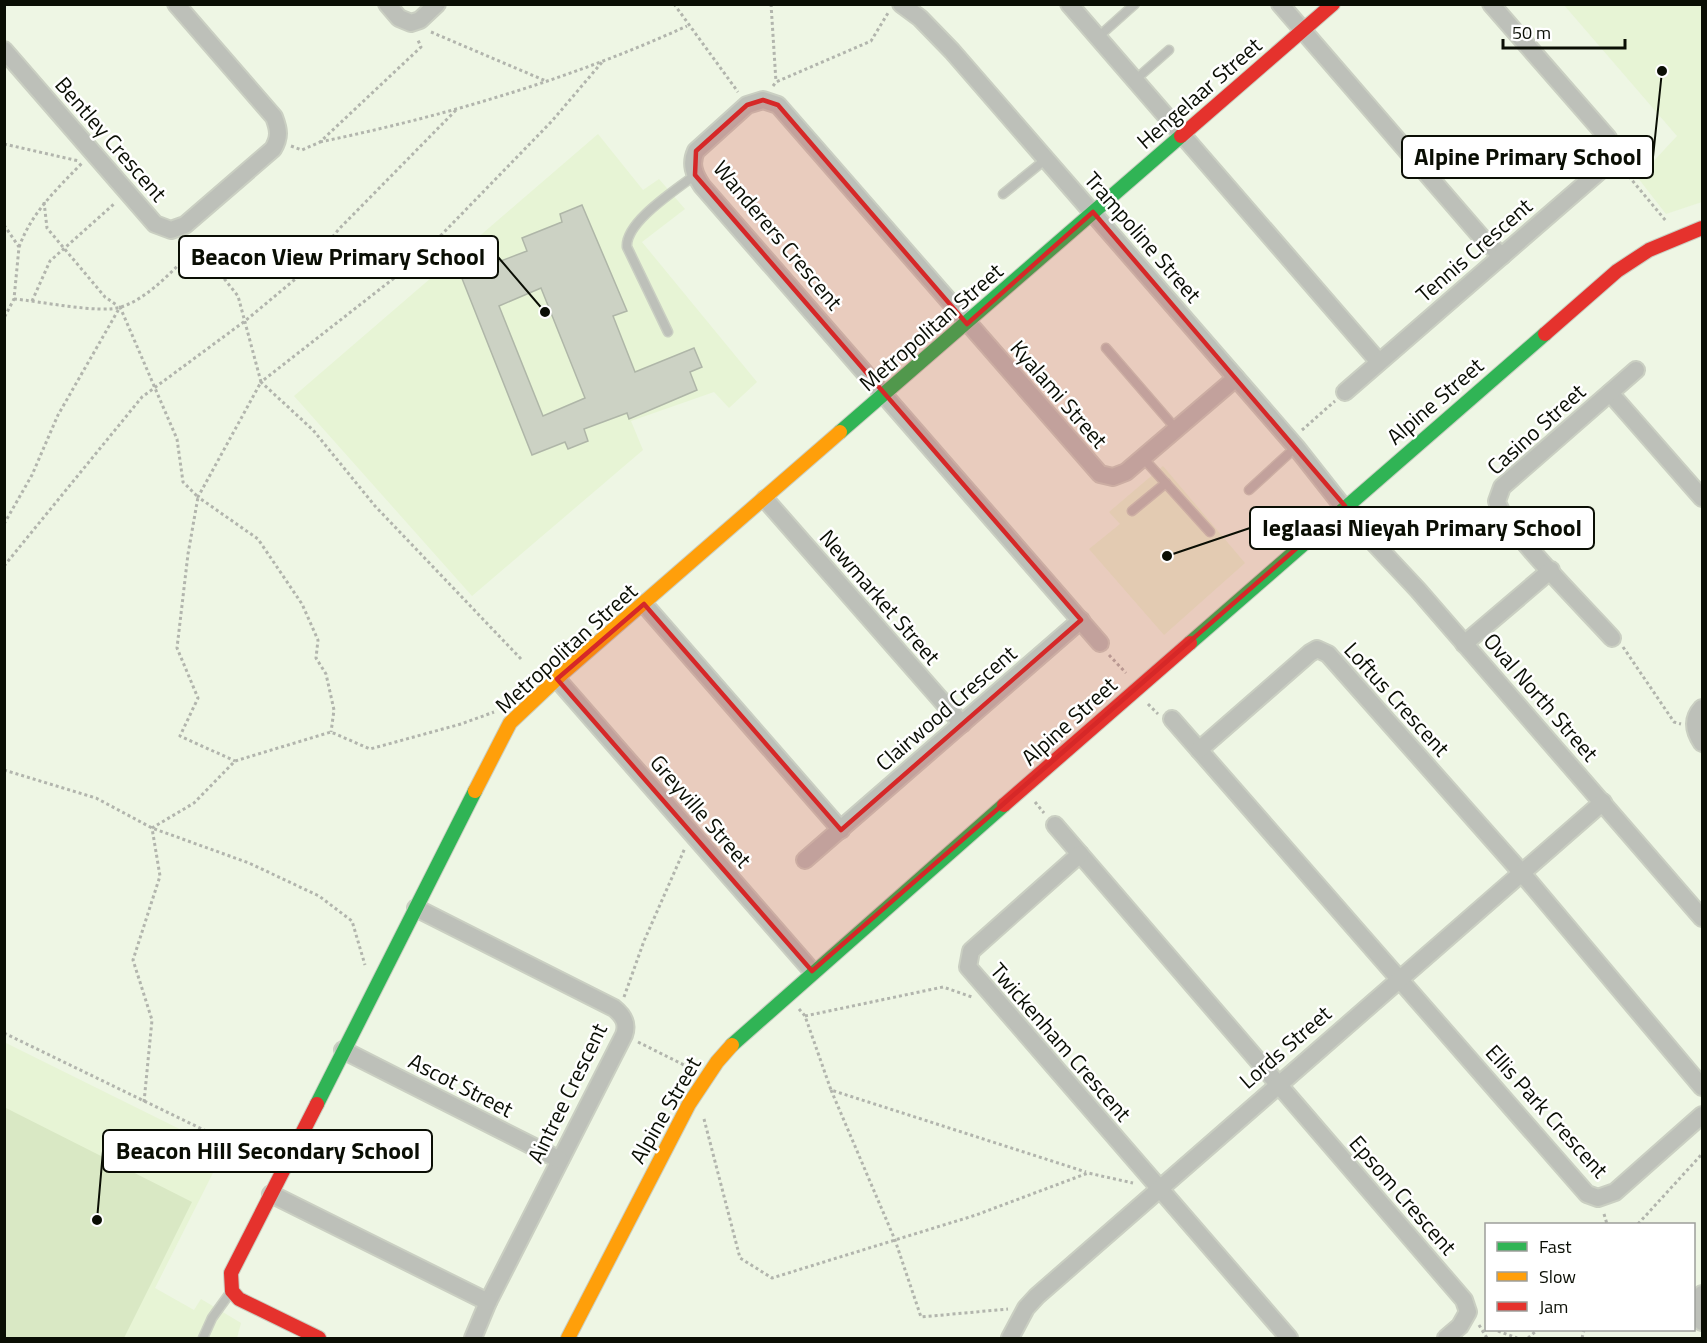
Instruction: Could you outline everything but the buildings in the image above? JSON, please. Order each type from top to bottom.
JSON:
[{"type":"street","points":[[176,4],[274,117],[279,129],[278,141],[273,149],[185,225]]},
{"type":"street","points":[[387,4],[399,18],[411,23],[420,20],[437,4]]},
{"type":"street","name":"Trampoline Street","points":[[901,4],[936,33],[1345,506]]},
{"type":"street","points":[[1069,4],[1379,362]]},
{"type":"street","points":[[1280,4],[1502,256]]},
{"type":"street","name":"Hengelaar Street","points":[[1093,212],[1333,4]]},
{"type":"street","name":"Tennis Crescent","points":[[1343,394],[1601,170],[1611,155],[1608,138],[1491,4]]},
{"type":"street","name":"Bentley Crescent","points":[[4,50],[88,158],[128,193],[155,224],[171,230],[185,225]]},
{"type":"street","points":[[747,105],[763,100],[778,105],[967,324]]},
{"type":"street","name":"Wanderers Crescent","points":[[747,105],[696,151],[692,160],[695,175],[886,394]]},
{"type":"street","name":"Metropolitan Street","points":[[232,1291],[231,1273],[510,723],[557,679],[1093,212]]},
{"type":"street","name":"Alpine Street","points":[[568,1338],[619,1235],[698,1090],[743,1034],[1345,506],[1617,271],[1649,250],[1702,228]]},
{"type":"street","name":"Kyalami Street","points":[[967,324],[1100,474],[1113,477],[1126,472],[1178,430],[1236,378]]},
{"type":"street","name":"Casino Street","points":[[1615,639],[1502,515],[1498,508],[1498,494],[1636,370]]},
{"type":"street","points":[[1610,393],[1702,498]]},
{"type":"street","points":[[886,394],[1101,645]]},
{"type":"street","name":"Newmarket Street","points":[[765,499],[962,724]]},
{"type":"street","name":"Oval North Street","points":[[1345,506],[1359,527],[1603,802],[1702,918]]},
{"type":"street","points":[[1464,644],[1551,570]]},
{"type":"street","points":[[644,604],[841,830]]},
{"type":"street","name":"Clairwood Crescent","points":[[805,860],[1081,620]]},
{"type":"street","name":"Loftus Crescent","points":[[1198,750],[1310,653],[1323,650],[1521,872]]},
{"type":"street","name":"Greyville Street","points":[[557,679],[812,972]]},
{"type":"street","points":[[1702,708],[1695,722],[1697,735],[1702,743]]},
{"type":"street","points":[[1172,719],[1399,978]]},
{"type":"street","name":"Lords Street","points":[[1010,1338],[1026,1308],[1158,1188],[1603,802]]},
{"type":"street","points":[[1055,825],[1278,1084]]},
{"type":"street","name":"Twickenham Crescent","points":[[1080,854],[971,951],[968,967],[1158,1188]]},
{"type":"street","points":[[1521,872],[1702,1087]]},
{"type":"street","name":"Aintree Crescent","points":[[416,908],[614,1008],[623,1017],[626,1029],[488,1302],[473,1338]]},
{"type":"street","name":"Ellis Park Crescent","points":[[1399,978],[1581,1188],[1592,1197],[1598,1198],[1615,1192],[1702,1115]]},
{"type":"street","name":"Ascot Street","points":[[343,1050],[560,1160]]},
{"type":"street","name":"Epsom Crescent","points":[[1278,1084],[1464,1300],[1468,1312],[1460,1326],[1446,1338]]},
{"type":"street","points":[[1158,1188],[1289,1338]]},
{"type":"street","points":[[271,1194],[488,1302]]},
{"type":"street","points":[[232,1291],[239,1299],[319,1338]]},
{"type":"street","points":[[1702,1294],[1696,1306],[1697,1315],[1702,1322]]},
{"type":"lane","points":[[1097,38],[1135,4]]},
{"type":"lane","points":[[1135,80],[1169,50]]},
{"type":"lane","points":[[1003,194],[1046,159]]},
{"type":"lane","points":[[668,332],[647,293],[627,248],[626,240],[637,222],[695,175]]},
{"type":"lane","points":[[1106,348],[1178,430]]},
{"type":"lane","points":[[1249,490],[1296,447]]},
{"type":"lane","points":[[1143,458],[1210,532]]},
{"type":"lane","points":[[1132,512],[1166,483]]},
{"type":"lane","points":[[203,1338],[212,1318],[232,1291]]},
{"type":"path","points":[[674,4],[687,26],[720,65],[747,105]]},
{"type":"path","points":[[771,4],[776,82],[871,41],[894,4]]},
{"type":"path","points":[[320,142],[421,47],[411,23]]},
{"type":"path","points":[[411,23],[546,81]]},
{"type":"path","points":[[278,141],[302,150],[320,142],[459,108],[603,61],[687,26]]},
{"type":"path","points":[[236,761],[180,736],[198,698],[177,648],[188,554],[198,497],[261,382],[416,261],[552,121],[603,61]]},
{"type":"path","points":[[4,566],[142,397],[245,321],[305,271],[339,229],[459,108]]},
{"type":"path","points":[[4,144],[88,158]]},
{"type":"path","points":[[4,318],[14,299],[19,247],[28,224],[44,202],[88,158]]},
{"type":"path","points":[[1618,163],[1666,221]]},
{"type":"path","points":[[32,301],[50,261],[128,193]]},
{"type":"path","points":[[44,202],[46,228],[105,297],[120,307],[153,388],[177,439],[183,482],[198,497],[258,539],[302,604],[318,640],[316,658],[328,683],[334,710],[331,732]]},
{"type":"path","points":[[4,225],[19,247]]},
{"type":"path","points":[[185,225],[198,246],[238,296],[261,382],[314,430],[383,514],[520,659]]},
{"type":"path","points":[[4,524],[32,475],[58,415],[120,307],[149,290],[198,246]]},
{"type":"path","points":[[14,299],[78,307],[120,307]]},
{"type":"path","points":[[1302,430],[1343,394]]},
{"type":"path","points":[[1615,639],[1674,722],[1684,724]]},
{"type":"path","points":[[1101,645],[1126,673]]},
{"type":"path","points":[[152,828],[194,804],[236,761],[331,732],[370,749],[461,724],[498,710]]},
{"type":"path","points":[[4,770],[96,798],[152,828],[249,863],[319,896],[352,921],[373,992]]},
{"type":"path","points":[[144,1102],[152,1020],[133,960],[160,876],[152,828]]},
{"type":"path","points":[[623,1004],[629,980],[686,846]]},
{"type":"path","points":[[804,1016],[943,987],[1001,1007]]},
{"type":"path","points":[[797,1006],[804,1016],[831,1090],[895,1240],[921,1317],[1026,1308]]},
{"type":"path","points":[[4,1033],[239,1147],[288,1162]]},
{"type":"path","points":[[631,1038],[690,1068]]},
{"type":"path","points":[[831,1090],[1088,1173],[1158,1188]]},
{"type":"path","points":[[703,1115],[740,1258],[772,1278],[976,1215],[1088,1173]]},
{"type":"path","points":[[1639,1223],[1702,1154]]},
{"type":"path","points":[[1478,1323],[1485,1326]]},
{"type":"path","points":[[1500,1331],[1517,1338]]},
{"type":"highlighted area","points":[[763,100],[778,105],[967,324],[1093,212],[1345,506],[812,971],[557,679],[644,604],[841,830],[1081,620],[695,175],[696,151],[747,105]]},
{"type":"shaded area","points":[[1564,5],[1702,5],[1702,202],[1666,214],[1638,178],[1677,136]]},
{"type":"shaded area","points":[[598,134],[643,190],[659,179],[685,209],[642,242],[757,382],[729,408],[714,392],[631,421],[643,450],[472,596],[294,396]]},
{"type":"shaded area","points":[[1163,466],[1245,563],[1164,635],[1089,549],[1120,524],[1109,512]]},
{"type":"shaded area","points":[[4,1042],[224,1151],[155,1288],[194,1310],[201,1299],[241,1323],[237,1338],[5,1338]]},
{"type":"shaded area","points":[[4,1107],[192,1202],[124,1338],[5,1338]]},
{"type":"traffic: fast","points":[[840,432],[1181,136]]},
{"type":"traffic: fast","points":[[1190,643],[1545,334]]},
{"type":"traffic: fast","points":[[317,1104],[475,791]]},
{"type":"traffic: fast","points":[[732,1045],[1004,805]]},
{"type":"traffic: slow","points":[[475,791],[510,723],[564,672],[840,432]]},
{"type":"traffic: slow","points":[[568,1338],[689,1104],[717,1062],[732,1045]]},
{"type":"traffic: jam","points":[[1181,136],[1333,4]]},
{"type":"traffic: jam","points":[[1545,334],[1617,271],[1649,250],[1702,228]]},
{"type":"traffic: jam","points":[[1004,805],[1190,643]]},
{"type":"traffic: jam","points":[[317,1104],[231,1273],[232,1291],[239,1299],[319,1338]]},
{"type":"place","name":"Alpine Primary School","points":[[1662,71]]},
{"type":"place","name":"Beacon View Primary School","points":[[545,312]]},
{"type":"place","name":"Ieglaasi Nieyah Primary School","points":[[1167,556]]},
{"type":"place","name":"Beacon Hill Secondary School","points":[[97,1220]]}]
